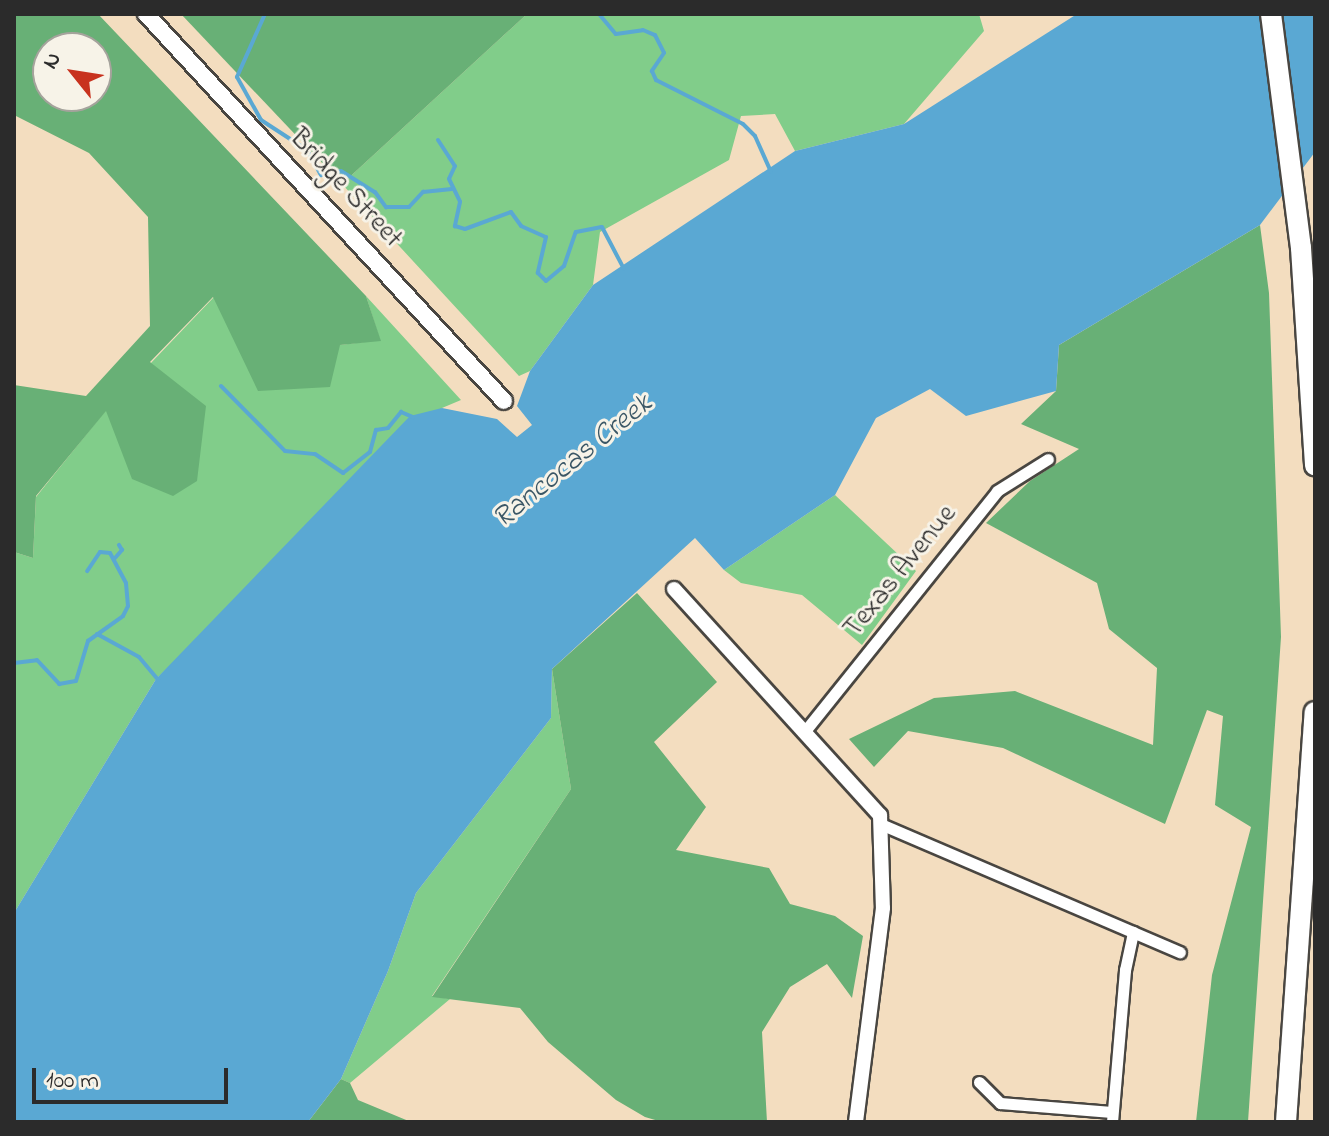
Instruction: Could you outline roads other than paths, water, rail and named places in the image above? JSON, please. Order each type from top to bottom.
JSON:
[{"type":"highway","points":[[1271,14],[1296,202],[1315,466]]},
{"type":"highway","points":[[1286,1122],[1315,712]]},
{"type":"main road","name":"Bridge Street","points":[[146,14],[504,401]]},
{"type":"street","name":"Texas Avenue","points":[[805,731],[997,491],[1048,459]]},
{"type":"street","points":[[674,589],[873,802],[883,825],[883,908],[856,1122]]},
{"type":"street","points":[[883,825],[1180,952]]},
{"type":"street","points":[[979,1082],[1000,1103],[1112,1117],[1133,932]]},
{"type":"water","name":"Rancocas Creek","points":[[1077,14],[1315,14],[1315,152],[1260,225],[1059,345],[1056,391],[966,416],[930,389],[876,418],[835,495],[724,570],[695,538],[552,669],[551,718],[416,893],[388,971],[341,1079],[308,1122],[14,1122],[14,913],[156,679],[410,416],[442,408],[497,419],[517,437],[532,425],[517,406],[530,371],[593,285],[795,151],[904,124]]},
{"type":"waterway","points":[[265,14],[237,77],[261,120],[307,150],[321,175],[341,171],[375,192],[386,207],[409,207],[423,192],[452,189]]},
{"type":"waterway","points":[[599,14],[616,34],[643,30],[655,35],[664,53],[652,71],[656,80],[743,124],[755,136],[771,172]]},
{"type":"waterway","points":[[438,140],[455,166],[449,179],[460,202],[455,226],[465,229],[511,212],[521,226],[546,237],[538,273],[546,281],[564,266],[576,232],[602,227],[624,269]]},
{"type":"waterway","points":[[221,386],[285,451],[315,454],[343,473],[370,452],[376,430],[388,428],[401,412],[413,417]]},
{"type":"waterway","points":[[115,558],[122,550],[119,545]]},
{"type":"waterway","points":[[14,663],[37,660],[59,684],[76,681],[88,641],[123,616],[128,606],[126,583],[110,553],[100,552],[87,571]]},
{"type":"waterway","points":[[97,634],[139,657],[158,680]]}]
